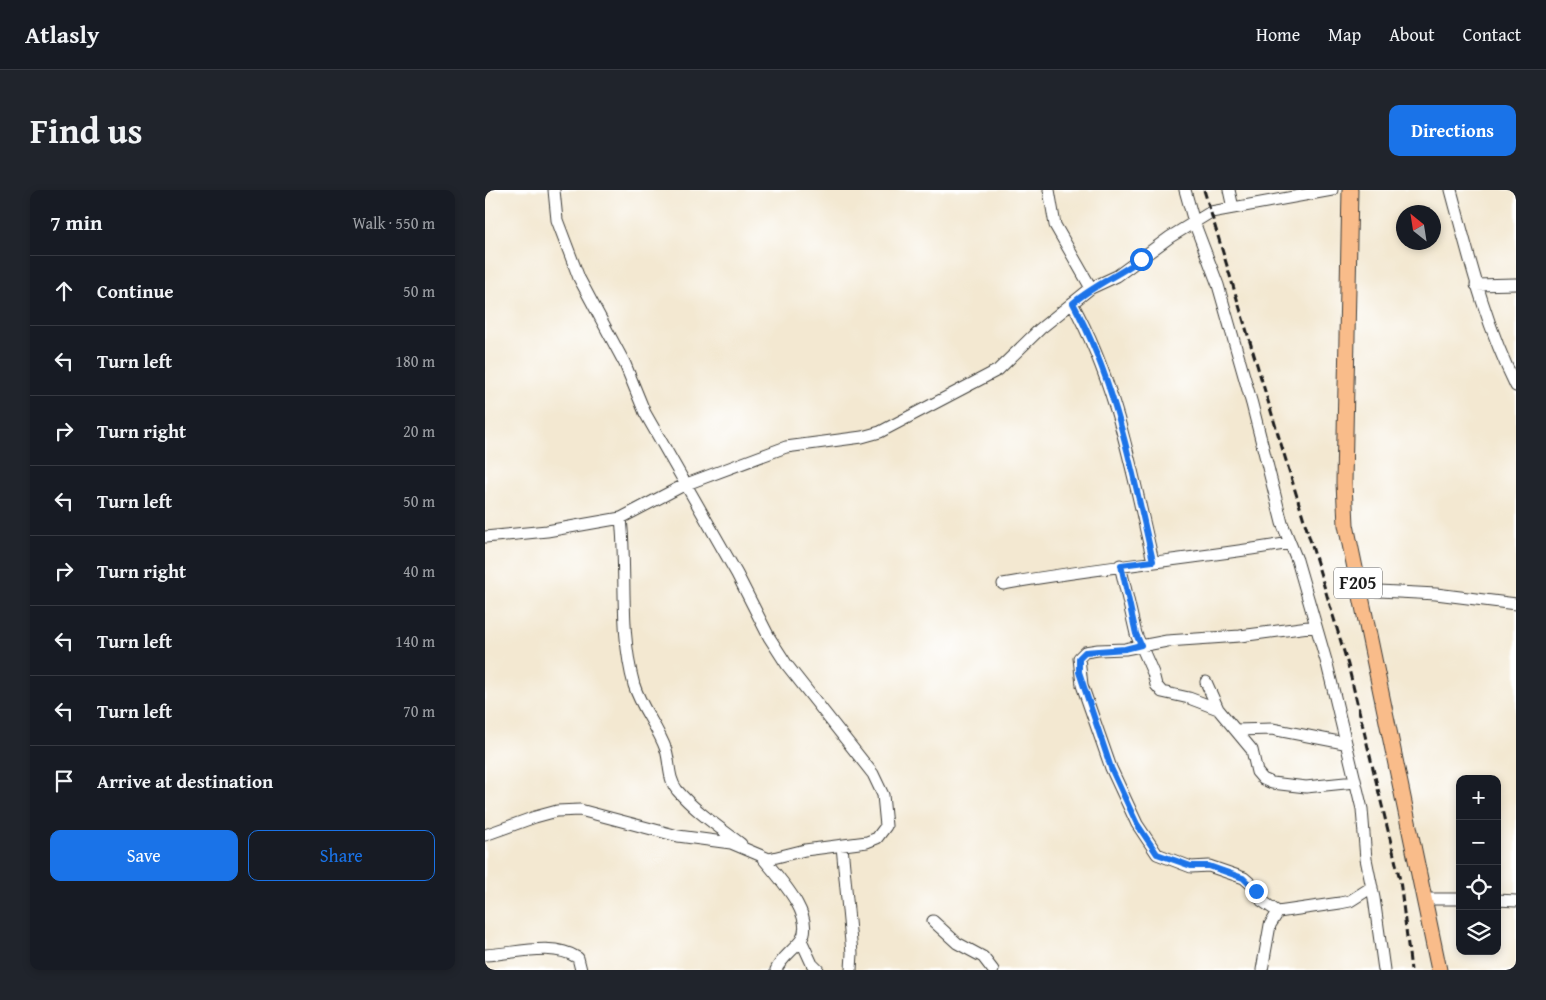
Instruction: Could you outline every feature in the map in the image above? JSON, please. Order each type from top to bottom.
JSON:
[{"type":"main road","name":"F205","points":[[1350,190],[1344,483],[1346,525],[1439,970]]},
{"type":"street","points":[[485,835],[557,811],[581,810],[678,836],[731,843],[769,859],[805,850],[867,842],[877,838],[886,826],[883,795],[859,755],[782,658],[645,413],[607,328],[579,278],[555,212],[554,190]]},
{"type":"street","points":[[1049,190],[1055,225],[1091,288]]},
{"type":"street","points":[[1185,190],[1194,222],[1218,285],[1283,523],[1316,626],[1344,743],[1362,808],[1366,859],[1373,887],[1384,970]]},
{"type":"street","points":[[1229,190],[1233,208]]},
{"type":"street","points":[[485,537],[547,531],[621,518],[684,485],[785,447],[862,437],[880,432],[997,370],[1040,329],[1091,288],[1117,276],[1211,212],[1332,190]]},
{"type":"street","points":[[1451,190],[1476,285],[1510,363],[1516,386]]},
{"type":"street","points":[[1476,285],[1516,284]]},
{"type":"street","points":[[1073,303],[1086,328],[1113,393],[1153,561]]},
{"type":"street","points":[[621,518],[624,553],[622,583],[634,685],[666,750],[670,772],[676,789],[708,820],[748,850]]},
{"type":"street","points":[[1003,584],[1121,565],[1153,561],[1176,561],[1290,542]]},
{"type":"street","points":[[1121,565],[1136,634],[1156,685],[1162,692],[1189,698],[1218,709]]},
{"type":"street","points":[[1360,590],[1436,594],[1516,604]]},
{"type":"street","points":[[1316,626],[1085,652],[1079,658],[1082,685],[1111,768],[1137,824],[1157,854],[1191,866],[1209,866],[1243,878],[1253,885],[1262,901],[1278,912],[1341,903],[1373,887]]},
{"type":"street","points":[[1206,682],[1218,709],[1252,750],[1257,772],[1263,779],[1272,783],[1306,787],[1355,782]]},
{"type":"street","points":[[1236,730],[1273,729],[1344,743]]},
{"type":"street","points":[[842,846],[852,953],[851,970]]},
{"type":"street","points":[[762,857],[800,909],[805,922],[805,932],[801,940],[775,970]]},
{"type":"street","points":[[1423,899],[1456,899]]},
{"type":"street","points":[[1501,900],[1516,901]]},
{"type":"street","points":[[1262,970],[1271,925],[1278,912]]},
{"type":"street","points":[[933,921],[957,943],[983,957],[993,970]]},
{"type":"street","points":[[801,940],[818,970]]},
{"type":"street","points":[[486,958],[525,951],[563,951],[578,958],[581,970]]},
{"type":"railway","points":[[1204,190],[1348,665],[1400,880],[1411,970]]},
{"type":"route","points":[[1141,259],[1117,276],[1091,288],[1073,303],[1086,328],[1113,393],[1153,561],[1121,565],[1136,634],[1141,645],[1125,649],[1085,652],[1079,658],[1079,672],[1111,768],[1137,824],[1157,854],[1191,866],[1203,865],[1213,867],[1243,878],[1253,885],[1256,891]]}]
